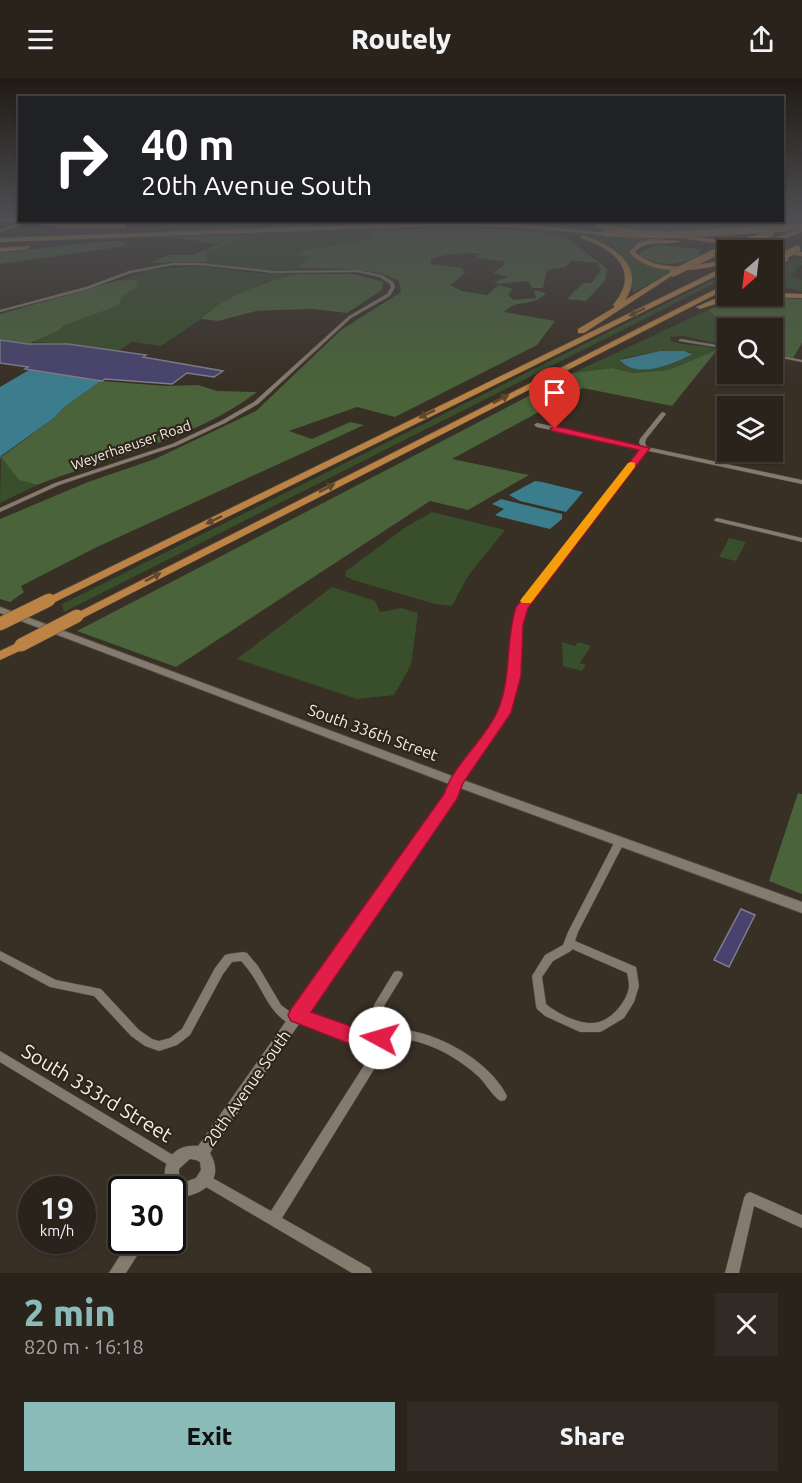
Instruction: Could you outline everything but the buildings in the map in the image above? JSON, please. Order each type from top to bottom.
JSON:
[{"type":"highway","points":[[600,318],[622,300],[628,289],[629,279],[626,273]]},
{"type":"highway","points":[[480,388],[673,273]]},
{"type":"highway","points":[[0,624],[716,273]]},
{"type":"highway","points":[[0,656],[717,290]]},
{"type":"highway","points":[[783,295],[802,296]]},
{"type":"highway","points":[[577,360],[717,302]]},
{"type":"main road","name":"South 336th Street","points":[[0,610],[456,782],[802,908]]},
{"type":"street","name":"Weyerhaeuser Road","points":[[0,311],[87,288],[128,273]]},
{"type":"street","name":"Weyerhaeuser Road","points":[[0,510],[57,484],[174,445],[223,422],[256,403],[350,317],[389,295],[393,287],[392,283],[381,276],[365,273]]},
{"type":"street","points":[[681,340],[717,346]]},
{"type":"street","points":[[783,358],[802,361]]},
{"type":"street","points":[[645,448],[643,438],[663,414]]},
{"type":"street","points":[[537,425],[802,482]]},
{"type":"street","name":"20th Avenue South","points":[[201,1154],[451,795],[456,782],[504,713],[514,676],[516,625],[522,607],[645,448]]},
{"type":"street","points":[[717,520],[802,540]]},
{"type":"street","points":[[569,943],[632,969],[634,986],[630,999],[620,1015],[600,1027],[580,1027],[549,1013],[542,1006],[537,976],[549,958],[567,948],[569,943],[620,841]]},
{"type":"street","points":[[0,956],[54,984],[97,992],[135,1033],[149,1043],[159,1046],[173,1042],[186,1032],[219,971],[229,958],[243,956],[254,969],[277,1008],[296,1018],[350,1035],[399,1033],[420,1038],[464,1059],[486,1074],[501,1096]]},
{"type":"street","points":[[273,1220],[374,1060],[380,1046],[379,1005],[398,975]]},
{"type":"street","name":"South 333rd Street","points":[[0,1056],[174,1162]]},
{"type":"street","name":"20th Avenue South","points":[[174,1162],[189,1152],[201,1154],[209,1170],[205,1180]]},
{"type":"street","points":[[171,1176],[174,1162]]},
{"type":"street","points":[[186,1191],[191,1190],[205,1180],[365,1273]]},
{"type":"street","points":[[732,1273],[750,1198],[802,1222]]},
{"type":"street","points":[[117,1273],[130,1254]]},
{"type":"green space","points":[[140,273],[294,274],[262,283],[209,311],[161,346],[132,342],[118,351],[33,342],[58,331],[65,325],[119,304],[122,295],[137,287],[138,282],[116,281]]},
{"type":"green space","points":[[380,273],[465,273],[450,285],[462,291],[487,295],[499,285],[513,289],[508,295],[514,300],[536,298],[534,290],[546,293],[541,298],[514,305],[504,312],[555,321],[537,345],[395,417],[357,407],[289,431],[312,439],[350,422],[364,425],[97,547],[21,586],[24,592],[10,602],[0,599],[0,519],[88,482],[155,459],[256,411],[341,330],[401,292],[399,281]]},
{"type":"green space","points":[[493,273],[546,273],[543,288],[532,288],[528,281],[498,284],[494,282],[508,277]]},
{"type":"green space","points":[[599,273],[606,273],[605,280],[586,301],[567,299],[583,283],[591,283]]},
{"type":"green space","points":[[630,273],[669,273],[633,293]]},
{"type":"green space","points":[[783,273],[794,273],[792,276],[802,280],[802,291],[783,287]]},
{"type":"green space","points":[[294,274],[354,274],[383,282],[382,290],[347,313],[313,309],[276,310],[256,311],[218,321],[201,319],[232,297]]},
{"type":"green space","points":[[717,278],[717,282],[64,612],[62,604]]},
{"type":"green space","points":[[116,281],[138,281],[137,287],[122,296],[119,304],[114,307],[65,325],[58,331],[28,344],[0,340],[0,314]]},
{"type":"green space","points":[[783,298],[802,299],[802,343],[793,358],[783,356],[783,318],[724,318],[715,316],[708,310],[718,306],[783,306]]},
{"type":"green space","points":[[708,310],[728,318],[717,318],[717,344],[683,336],[670,337],[671,341],[676,343],[705,346],[717,350],[668,370],[633,373],[612,368],[573,373]],"holes":[[[660,351],[691,352],[688,356],[664,366],[645,369],[628,367],[621,362],[623,358]]]},
{"type":"green space","points":[[717,350],[672,406],[583,388],[452,459],[529,475],[468,510],[430,501],[176,667],[77,631],[573,373],[612,368],[633,373],[668,370]]},
{"type":"green space","points":[[101,381],[166,386],[198,385],[217,391],[257,392],[206,423],[150,446],[37,485],[19,480],[1,457]]},
{"type":"green space","points":[[1,457],[19,480],[37,485],[0,503]]},
{"type":"green space","points":[[432,512],[505,530],[468,576],[452,606],[435,604],[345,576],[346,571],[406,527]]},
{"type":"green space","points":[[729,538],[746,542],[736,561],[719,557]]},
{"type":"green space","points":[[332,587],[375,601],[380,612],[401,608],[418,613],[411,665],[394,695],[357,699],[237,659]]},
{"type":"green space","points":[[562,642],[575,646],[578,642],[591,646],[580,663],[586,665],[582,671],[563,666]]},
{"type":"green space","points":[[798,793],[802,794],[802,894],[769,881]]},
{"type":"water","points":[[660,351],[684,351],[692,354],[666,366],[645,370],[627,366],[620,360]]},
{"type":"water","points":[[29,370],[101,381],[1,456],[0,460],[0,387]]},
{"type":"water","points":[[535,481],[583,492],[566,512],[520,501],[509,495]]},
{"type":"water","points":[[501,499],[562,514],[562,519],[550,529],[501,517],[495,515],[504,509],[492,504]]},
{"type":"slow traffic","points":[[526,601],[631,465]]},
{"type":"route","points":[[380,1038],[380,1034],[358,1036],[341,1033],[298,1015],[451,795],[456,782],[504,713],[514,676],[516,625],[522,607],[645,448],[555,429]]}]
